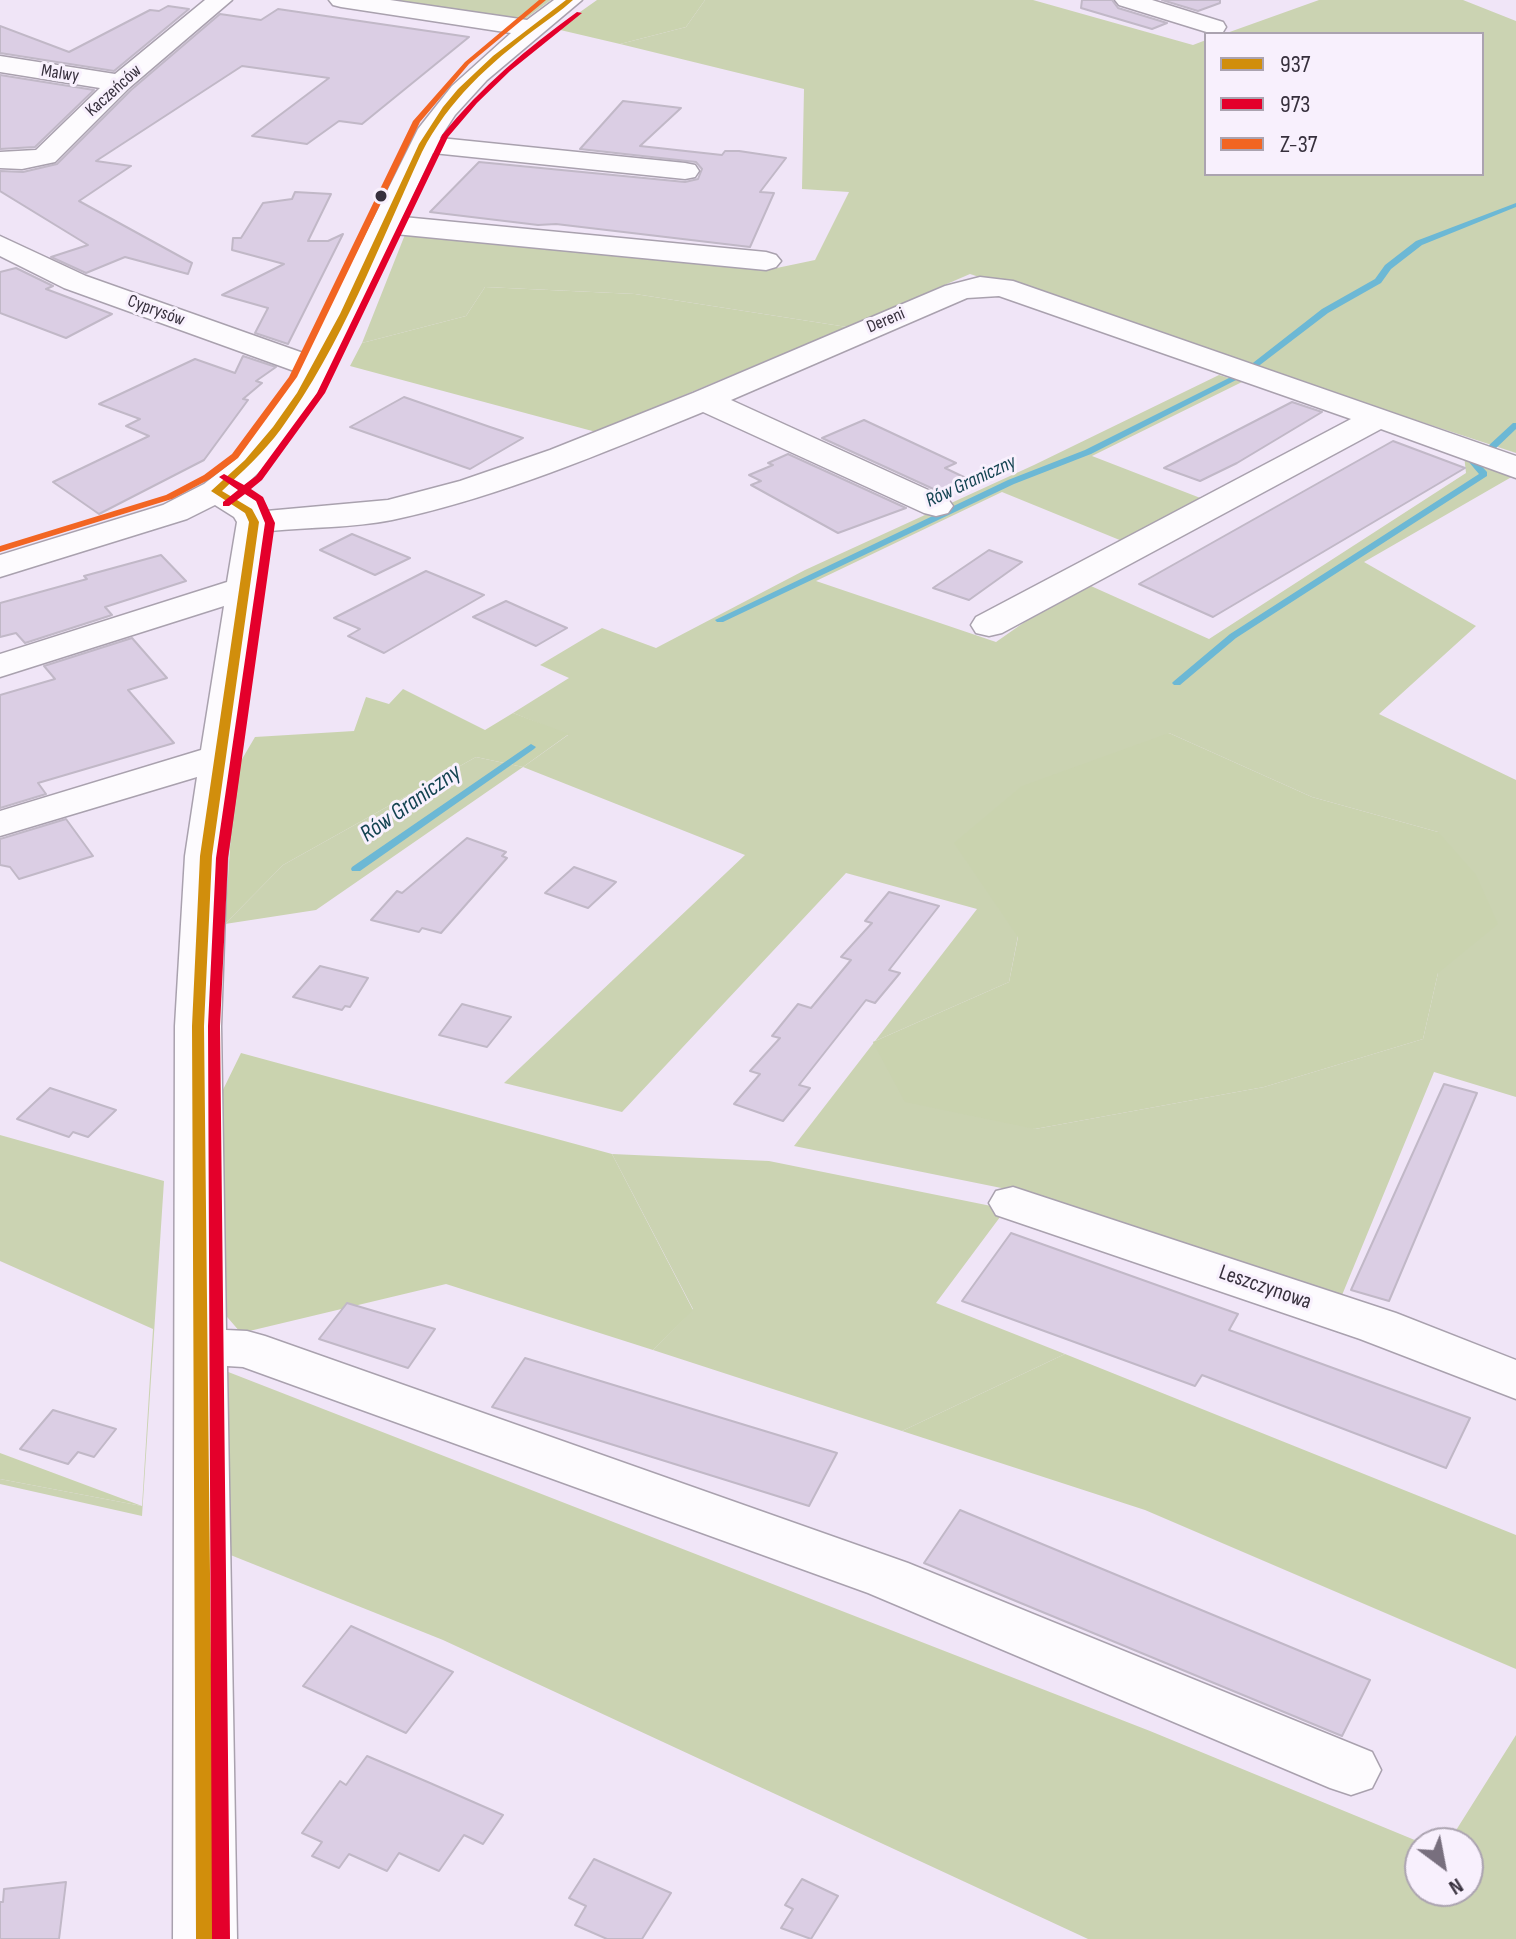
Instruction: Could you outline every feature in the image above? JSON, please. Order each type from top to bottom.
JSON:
[{"type":"street","name":"Kaczeńców","points":[[0,160],[22,161],[45,156],[120,83],[220,0]]},
{"type":"street","points":[[341,0],[530,28]]},
{"type":"street","points":[[0,530],[16,561],[175,512],[216,491],[247,467],[272,437],[315,368],[423,144],[445,108],[486,66],[530,28],[570,0]]},
{"type":"street","points":[[1127,0],[1214,27]]},
{"type":"street","name":"Malwy","points":[[0,64],[120,83]]},
{"type":"street","points":[[423,144],[685,171]]},
{"type":"street","points":[[384,224],[766,261]]},
{"type":"street","name":"Cyprysów","points":[[0,245],[75,282],[315,368]]},
{"type":"street","name":"Dereni","points":[[254,522],[389,510],[472,488],[562,457],[942,298],[980,286],[1002,287],[1379,417],[1516,468]]},
{"type":"street","points":[[704,400],[936,506]]},
{"type":"street","points":[[989,625],[1379,417]]},
{"type":"street","points":[[205,1939],[200,1634],[202,1347],[198,1026],[206,856],[217,758],[254,522],[249,511],[216,491]]},
{"type":"street","points":[[0,666],[244,588]]},
{"type":"street","points":[[0,824],[217,758]]},
{"type":"street","name":"Leszczynowa","points":[[1013,1203],[1378,1326],[1516,1380]]},
{"type":"street","points":[[202,1347],[247,1349],[888,1578],[1351,1770]]},
{"type":"green space","points":[[362,0],[551,0],[521,22]]},
{"type":"green space","points":[[597,0],[705,0],[686,27],[620,44],[556,29]]},
{"type":"green space","points":[[705,0],[1033,0],[1193,45],[1204,41],[1204,176],[1484,176],[1484,32],[1230,32],[1319,0],[1463,0],[1516,21],[1516,453],[970,274],[847,327],[635,294],[485,287],[466,316],[362,343],[406,232],[772,269],[815,260],[849,192],[802,189],[804,89],[620,44],[686,27]]},
{"type":"green space","points":[[485,287],[635,294],[847,327],[596,432],[350,366],[362,343],[466,316]]},
{"type":"green space","points":[[1219,375],[1242,382],[1092,456],[1203,499],[1127,543],[1002,492],[816,581],[996,642],[1082,582],[1209,639],[1466,473],[1464,455],[1515,475],[1364,562],[1476,626],[1379,714],[1516,780],[1516,1097],[1434,1072],[1340,1300],[1026,1193],[794,1146],[874,1042],[1035,1129],[1264,1087],[1423,1039],[1438,973],[1438,832],[1312,797],[1169,733],[1018,936],[1009,982],[875,1041],[977,909],[846,873],[622,1112],[504,1083],[745,855],[523,767],[568,735],[513,713],[569,678],[540,665],[602,628],[656,648],[805,570],[1034,465]]},
{"type":"green space","points":[[403,689],[485,730],[513,713],[569,734],[523,767],[476,757],[283,865],[225,924],[235,771],[255,737],[354,731],[366,697],[389,704]]},
{"type":"green space","points":[[1169,733],[1312,797],[1438,832],[1476,875],[1498,924],[1438,973],[1423,1039],[1264,1087],[1035,1129],[905,1102],[873,1042],[1009,982],[1018,937],[954,843],[1022,786]]},
{"type":"green space","points":[[476,757],[523,767],[316,910],[225,924],[283,865]]},
{"type":"green space","points":[[241,1053],[612,1154],[693,1310],[653,1350],[446,1284],[241,1333],[221,1310],[216,1104]]},
{"type":"green space","points":[[0,1135],[164,1181],[142,1516],[0,1484],[0,1479],[142,1506],[153,1329],[0,1261]]},
{"type":"green space","points":[[612,1154],[769,1161],[1006,1209],[936,1303],[1065,1354],[902,1431],[653,1350],[693,1309]]},
{"type":"green space","points":[[1065,1354],[1516,1535],[1516,1669],[1145,1510],[902,1431]]},
{"type":"green space","points":[[218,1368],[1150,1731],[1404,1836],[1404,1907],[1484,1907],[1484,1827],[1458,1827],[1516,1735],[1516,1939],[1088,1939],[443,1640],[228,1554]]},
{"type":"green space","points":[[0,1453],[142,1506],[0,1479]]},
{"type":"building","points":[[1082,0],[1112,0],[1118,8],[1167,23],[1152,29],[1081,8]]},
{"type":"building","points":[[1162,0],[1220,0],[1220,3],[1198,11]]},
{"type":"building","points":[[168,6],[189,9],[114,71],[0,53],[0,26],[69,52],[150,10],[159,11]]},
{"type":"building","points":[[278,9],[469,37],[362,124],[339,121],[307,144],[252,136],[329,78],[242,66],[96,161],[131,166],[79,201],[192,263],[188,274],[125,257],[86,273],[51,257],[88,245],[0,191],[0,171],[23,172],[57,164],[131,90],[220,14],[261,20]]},
{"type":"building","points":[[0,75],[94,90],[35,147],[0,149]]},
{"type":"building","points":[[623,101],[681,108],[640,146],[722,155],[725,151],[739,151],[786,158],[760,192],[774,193],[750,247],[430,212],[479,162],[685,182],[698,179],[702,169],[696,162],[580,149]]},
{"type":"building","points":[[295,192],[331,194],[308,241],[328,241],[343,234],[288,344],[255,333],[268,308],[222,295],[284,264],[232,250],[233,238],[241,238],[263,203],[292,199]]},
{"type":"building","points":[[16,268],[53,286],[46,289],[112,314],[66,338],[0,313],[0,272]]},
{"type":"building","points":[[243,356],[276,367],[256,381],[262,383],[243,399],[248,400],[204,460],[99,514],[53,482],[149,436],[126,426],[140,419],[99,404],[195,359],[235,373]]},
{"type":"building","points":[[404,397],[523,438],[470,469],[350,427]]},
{"type":"building","points":[[1292,402],[1322,412],[1237,463],[1200,481],[1164,468]]},
{"type":"building","points":[[864,420],[956,463],[945,468],[968,479],[940,492],[822,438]]},
{"type":"building","points":[[1393,441],[1465,468],[1213,617],[1139,584]]},
{"type":"building","points":[[788,454],[906,508],[838,533],[751,485],[761,481],[749,475],[773,465],[768,463]]},
{"type":"building","points":[[352,534],[410,558],[375,575],[320,550]]},
{"type":"building","points":[[989,550],[1022,562],[969,600],[933,588]]},
{"type":"building","points":[[161,555],[186,581],[105,607],[112,615],[25,643],[16,633],[0,637],[0,603]]},
{"type":"building","points":[[426,571],[484,595],[384,653],[348,636],[360,629],[334,618]]},
{"type":"building","points":[[506,601],[567,628],[536,646],[473,617]]},
{"type":"building","points":[[132,638],[167,678],[128,690],[174,743],[38,783],[46,794],[0,808],[0,695],[55,679],[44,666]]},
{"type":"building","points":[[66,819],[93,856],[19,879],[10,867],[0,865],[0,839]]},
{"type":"building","points":[[467,838],[506,852],[502,856],[507,858],[441,933],[422,928],[419,932],[371,920],[397,891],[402,893]]},
{"type":"building","points":[[574,867],[616,882],[588,908],[545,893]]},
{"type":"building","points":[[889,892],[939,906],[889,970],[900,973],[875,1003],[866,1000],[799,1085],[810,1088],[783,1121],[734,1104],[760,1074],[750,1071],[780,1038],[772,1036],[798,1004],[811,1008],[851,960],[841,957],[872,923],[865,921]]},
{"type":"building","points":[[320,966],[368,978],[350,1007],[345,1006],[342,1010],[293,997]]},
{"type":"building","points":[[462,1004],[511,1017],[487,1047],[439,1035]]},
{"type":"building","points":[[1444,1084],[1477,1093],[1389,1301],[1351,1290]]},
{"type":"building","points":[[50,1088],[116,1110],[88,1137],[73,1132],[69,1137],[17,1119]]},
{"type":"building","points":[[1011,1233],[1238,1314],[1229,1330],[1470,1418],[1446,1468],[1202,1375],[1195,1386],[962,1301]]},
{"type":"building","points":[[347,1303],[435,1329],[408,1368],[319,1339]]},
{"type":"building","points":[[525,1358],[837,1453],[809,1506],[492,1407]]},
{"type":"building","points":[[53,1410],[116,1429],[94,1457],[78,1452],[68,1464],[20,1449]]},
{"type":"building","points":[[960,1510],[1370,1680],[1342,1736],[924,1563]]},
{"type":"building","points":[[351,1626],[453,1672],[406,1733],[303,1686]]},
{"type":"building","points":[[367,1756],[503,1815],[483,1844],[464,1835],[439,1871],[399,1853],[387,1871],[349,1854],[339,1868],[312,1856],[322,1842],[302,1833],[340,1781],[346,1785]]},
{"type":"building","points":[[594,1859],[671,1893],[642,1939],[607,1939],[575,1925],[586,1906],[569,1898]]},
{"type":"building","points":[[802,1879],[838,1896],[811,1939],[781,1928],[793,1909],[785,1905]]},
{"type":"building","points":[[66,1882],[59,1939],[0,1939],[0,1902],[3,1902],[4,1889]]},
{"type":"waterway","name":"Rów Graniczny","points":[[1253,366],[1325,311],[1378,281],[1388,267],[1419,243],[1516,205]]},
{"type":"waterway","name":"Rów Graniczny","points":[[720,620],[1011,482],[1088,452],[1238,377]]},
{"type":"waterway","points":[[1490,449],[1516,425]]},
{"type":"waterway","points":[[1177,683],[1233,636],[1484,474],[1472,461]]},
{"type":"waterway","name":"Rów Graniczny","points":[[356,869],[531,747]]},
{"type":"transit line","name":"Z-37","points":[[0,549],[169,497],[207,477],[235,456],[293,377],[417,121],[467,63],[543,0]]},
{"type":"transit line","name":"937","points":[[216,491],[248,462],[301,393],[344,314],[432,128],[477,74],[570,0]]},
{"type":"transit line","name":"973","points":[[226,504],[259,478],[321,393],[445,137],[507,70],[579,13]]},
{"type":"transit line","name":"973","points":[[221,1939],[214,1026],[222,858],[270,523],[260,499],[224,477]]},
{"type":"transit line","name":"937","points":[[205,1939],[198,1026],[206,856],[254,522],[249,511],[216,491]]}]
